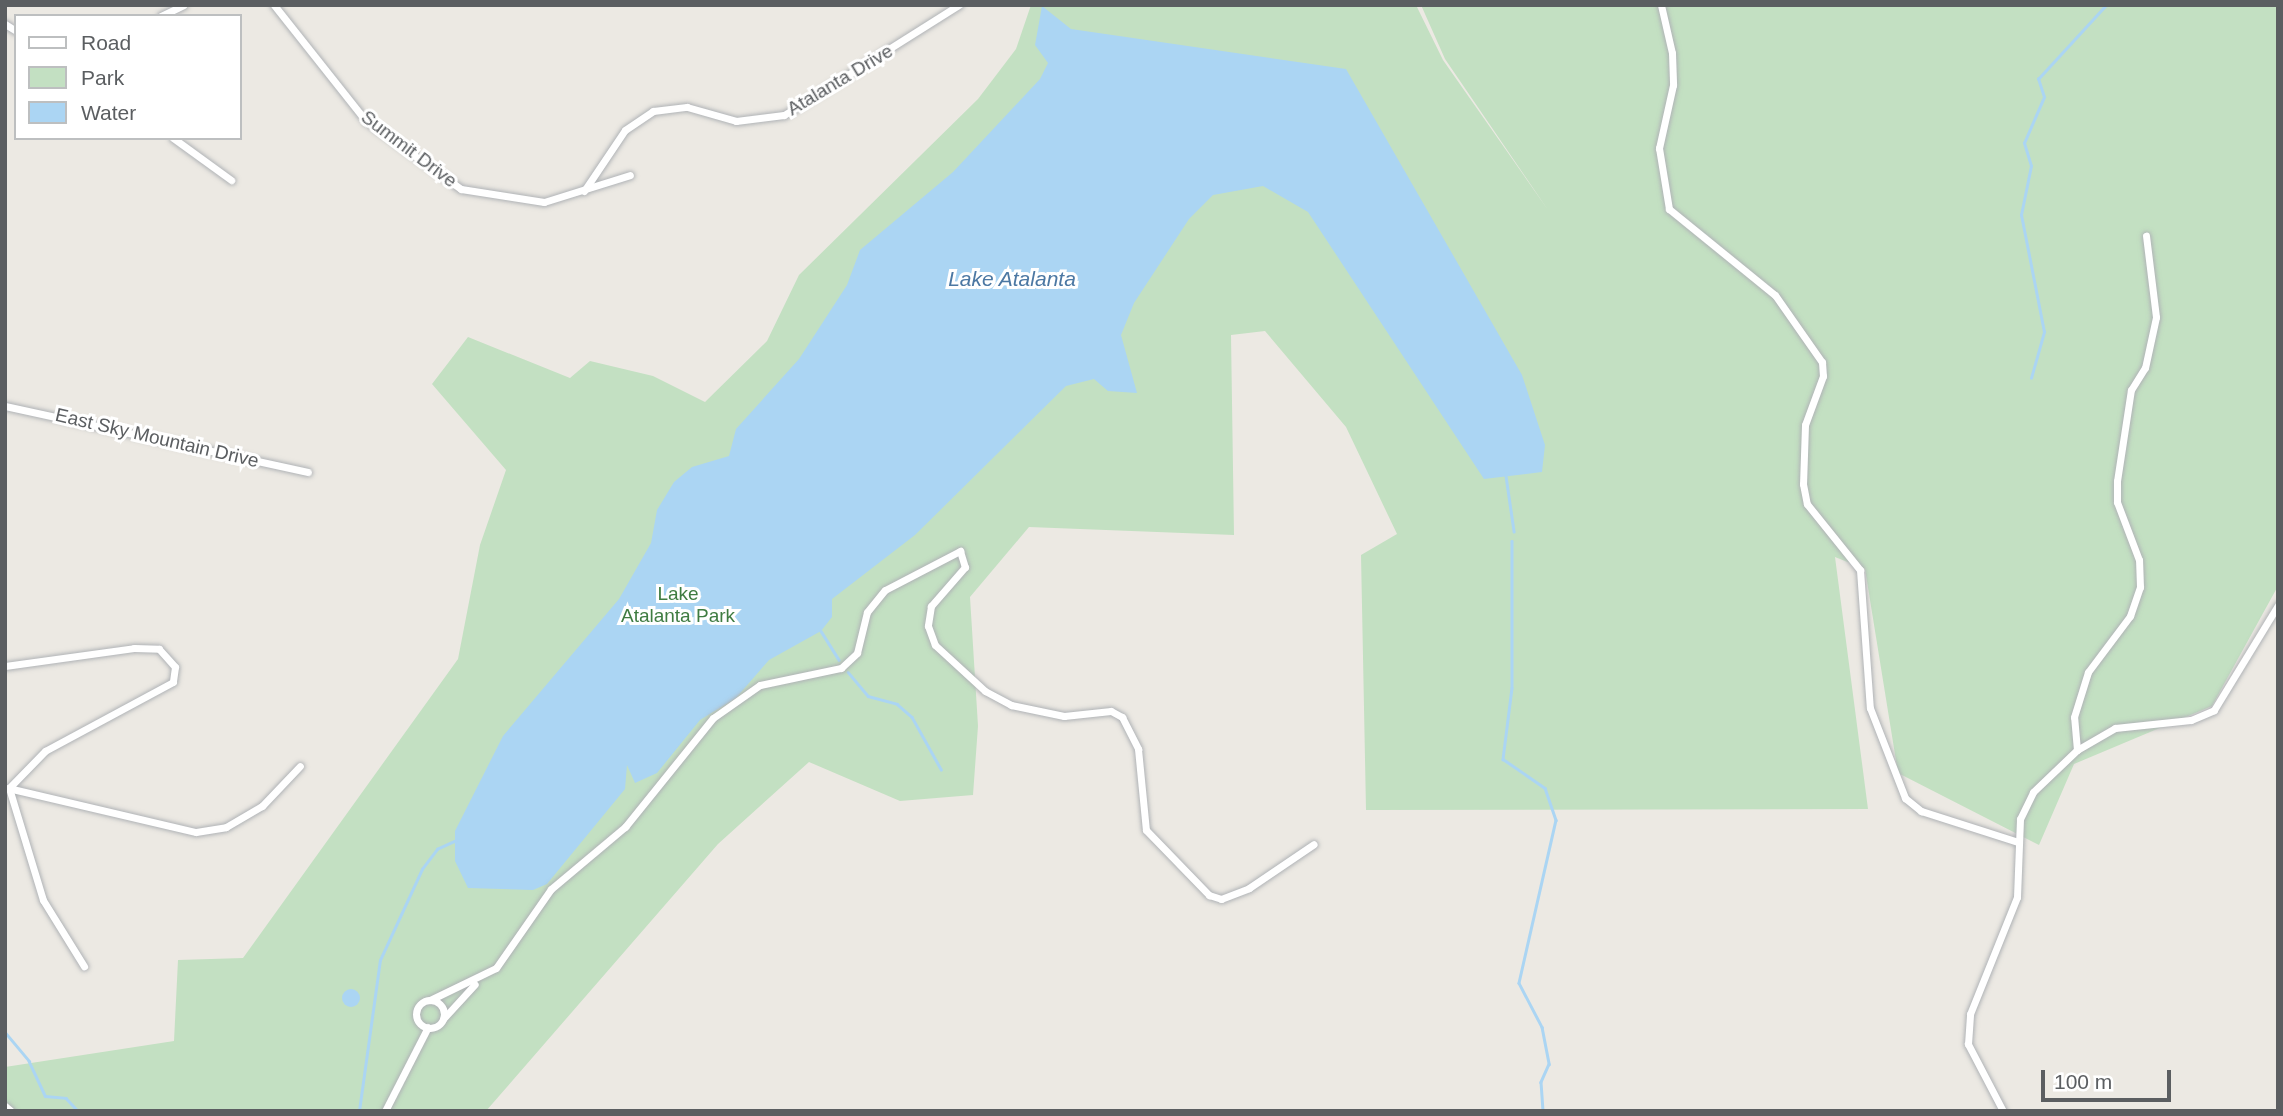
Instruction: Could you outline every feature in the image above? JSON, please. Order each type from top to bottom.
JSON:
[{"type":"street","points":[[165,14],[184,5]]},
{"type":"street","name":"Summit Drive","points":[[274,5],[366,121],[461,189],[544,202],[630,175]]},
{"type":"street","name":"Atalanta Drive","points":[[584,191],[625,130],[653,111],[687,107],[736,121],[784,115],[959,5]]},
{"type":"street","points":[[1661,5],[1672,53],[1673,85],[1659,148],[1669,209],[1774,295],[1822,362],[1805,425],[1803,484],[1807,504],[1860,570],[1870,709],[1905,797],[1920,811],[2018,842]]},
{"type":"street","points":[[176,140],[232,180]]},
{"type":"street","points":[[2077,750],[2074,717],[2088,671],[2130,615],[2140,587],[2139,560],[2120,512],[2117,481],[2131,390],[2145,368],[2157,317],[2146,236]]},
{"type":"street","name":"East Sky Mountain Drive","points":[[5,406],[308,472]]},
{"type":"street","points":[[385,1111],[428,1027],[443,1019],[475,984],[496,968],[551,889],[625,827],[713,718],[760,685],[841,668],[857,653],[867,612],[885,590],[960,551],[965,567],[930,606],[928,626],[935,645],[985,691],[1011,705],[1064,716],[1111,711],[1122,717],[1138,749],[1146,830],[1209,895],[1221,899],[1249,888],[1314,844]]},
{"type":"street","points":[[2003,1111],[1968,1044],[1979,986],[2017,897],[2018,842],[2032,792],[2077,750],[2115,729],[2191,720],[2214,710],[2278,606]]},
{"type":"street","points":[[5,666],[134,648],[159,649],[175,667],[173,682],[54,745],[7,788]]},
{"type":"street","points":[[7,788],[196,832],[226,827],[262,806],[300,766]]},
{"type":"street","points":[[7,788],[43,900],[83,966]]},
{"type":"street","points":[[428,1027],[416,1015],[430,1000],[475,984]]},
{"type":"street","points":[[430,1000],[441,1006],[443,1019]]},
{"type":"street","points":[[5,1106],[11,1111]]},
{"type":"green space","name":"Lake Atalanta Park","points":[[1031,5],[1416,5],[1443,60],[1548,210],[1445,59],[1421,5],[2278,5],[2278,586],[2212,706],[2074,764],[2039,845],[1898,773],[1865,569],[1835,557],[1868,809],[1366,810],[1361,555],[1397,534],[1346,427],[1265,331],[1231,335],[1234,535],[1029,527],[970,597],[978,726],[973,795],[900,801],[809,762],[718,844],[486,1111],[5,1111],[5,1067],[174,1041],[178,960],[243,958],[458,659],[480,545],[506,470],[432,384],[468,337],[570,378],[590,361],[653,376],[705,402],[767,341],[799,275],[978,99],[1016,49]]},
{"type":"water","name":"Lake Atalanta","points":[[1042,6],[1071,29],[1346,69],[1522,375],[1545,445],[1542,472],[1484,479],[1308,212],[1263,186],[1213,195],[1189,219],[1134,303],[1121,335],[1137,393],[1108,391],[1094,379],[1066,386],[915,535],[832,599],[832,617],[821,631],[769,660],[736,698],[700,720],[657,773],[635,783],[627,765],[625,789],[547,884],[533,890],[468,888],[455,861],[455,831],[503,736],[619,599],[651,543],[657,510],[674,482],[692,467],[729,456],[736,429],[799,359],[847,285],[860,250],[953,172],[1040,79],[1048,63],[1035,45]]},
{"type":"water","points":[[351,989],[357,992],[360,998],[357,1004],[351,1007],[345,1004],[342,998],[345,992]]},
{"type":"waterway","points":[[2031,378],[2044,332],[2021,215],[2031,166],[2024,143],[2044,97],[2038,79],[2106,5]]},
{"type":"waterway","points":[[1506,476],[1514,531]]},
{"type":"waterway","points":[[1512,541],[1512,688],[1503,759],[1545,788],[1556,820],[1519,983],[1542,1027],[1549,1064],[1541,1082],[1543,1111]]},
{"type":"waterway","points":[[821,631],[839,660]]},
{"type":"waterway","points":[[848,672],[868,696],[897,704],[912,717],[941,769]]},
{"type":"waterway","points":[[359,1111],[380,960],[422,869],[437,849],[458,839]]},
{"type":"waterway","points":[[5,1032],[29,1061],[45,1096],[66,1098],[78,1111]]}]
